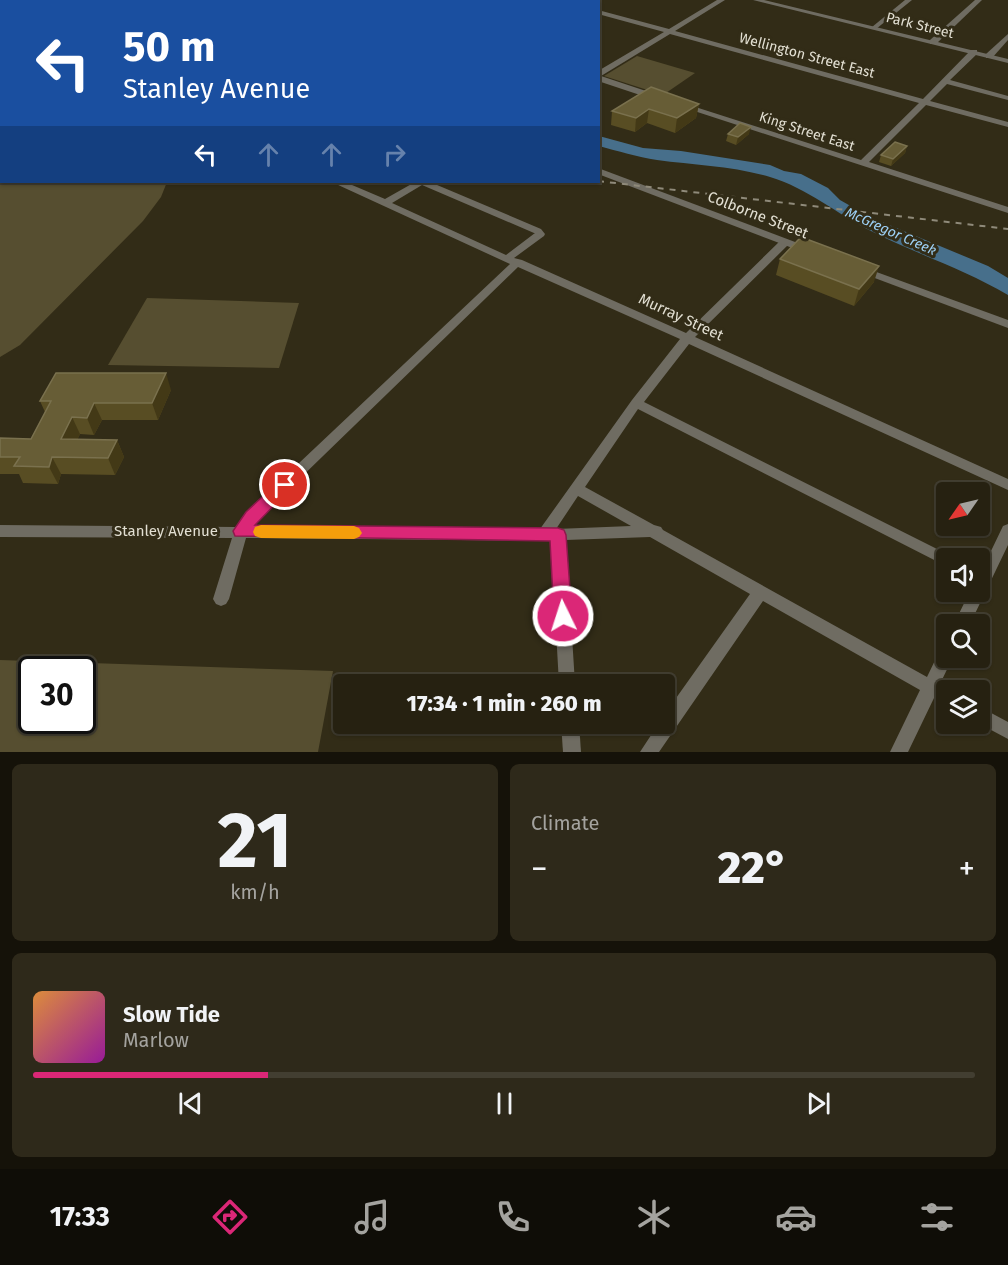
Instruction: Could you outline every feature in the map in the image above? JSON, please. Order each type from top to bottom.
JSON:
[{"type":"street","points":[[600,76],[722,0]]},
{"type":"street","name":"Park Street","points":[[756,0],[1008,61]]},
{"type":"street","points":[[874,28],[909,0]]},
{"type":"street","points":[[933,42],[979,0]]},
{"type":"street","name":"Wellington Street East","points":[[600,13],[1008,125]]},
{"type":"street","points":[[989,56],[1008,36]]},
{"type":"street","points":[[863,163],[974,52]]},
{"type":"street","name":"King Street East","points":[[600,78],[1007,208]]},
{"type":"street","points":[[946,81],[1008,98]]},
{"type":"street","name":"Colborne Street","points":[[600,172],[819,254]]},
{"type":"street","name":"Murray Street","points":[[341,183],[688,338],[1008,485]]},
{"type":"street","points":[[385,203],[420,183]]},
{"type":"street","points":[[221,599],[241,531],[252,516],[540,234],[538,231],[424,183]]},
{"type":"street","points":[[566,674],[551,535],[577,489],[636,403],[688,338],[785,242]]},
{"type":"street","points":[[852,266],[1008,324]]},
{"type":"street","points":[[636,403],[936,555]]},
{"type":"street","points":[[577,489],[656,531],[936,689]]},
{"type":"street","points":[[990,565],[1008,530]]},
{"type":"street","name":"Stanley Avenue","points":[[0,531],[551,535],[656,531]]},
{"type":"street","points":[[649,752],[761,591]]},
{"type":"street","points":[[899,752],[936,696]]},
{"type":"street","points":[[990,721],[1008,731]]},
{"type":"street","points":[[571,734],[572,752]]},
{"type":"shaded area","points":[[637,56],[695,73],[663,95],[604,76]]},
{"type":"shaded area","points":[[0,183],[167,183],[161,197],[143,221],[20,345],[0,357]]},
{"type":"shaded area","points":[[147,298],[299,303],[279,368],[108,365]]},
{"type":"shaded area","points":[[0,660],[18,661],[18,734],[96,734],[96,663],[333,671],[318,752],[0,752]]},
{"type":"water","name":"McGregor Creek","points":[[600,136],[643,148],[681,151],[770,165],[784,171],[801,174],[828,188],[840,200],[870,217],[988,266],[1008,278],[1008,295],[974,277],[871,231],[809,194],[784,182],[742,170],[635,156],[600,146]]},
{"type":"building","points":[[651,87],[699,104],[677,118],[649,109],[636,118],[612,111]]},
{"type":"building","points":[[740,123],[751,127],[738,137],[728,134]]},
{"type":"building","points":[[895,142],[907,146],[893,159],[881,155]]},
{"type":"building","points":[[801,237],[879,266],[859,289],[780,259]]},
{"type":"building","points":[[56,373],[166,373],[152,403],[94,403],[87,418],[72,417],[61,439],[117,440],[108,458],[52,457],[49,467],[14,466],[20,457],[0,457],[0,438],[31,439],[51,401],[40,401]]},
{"type":"railway","points":[[600,181],[1008,229]]},
{"type":"slow traffic","points":[[261,532],[354,533]]},
{"type":"route","points":[[285,485],[252,516],[241,531],[558,535],[563,616]]}]
